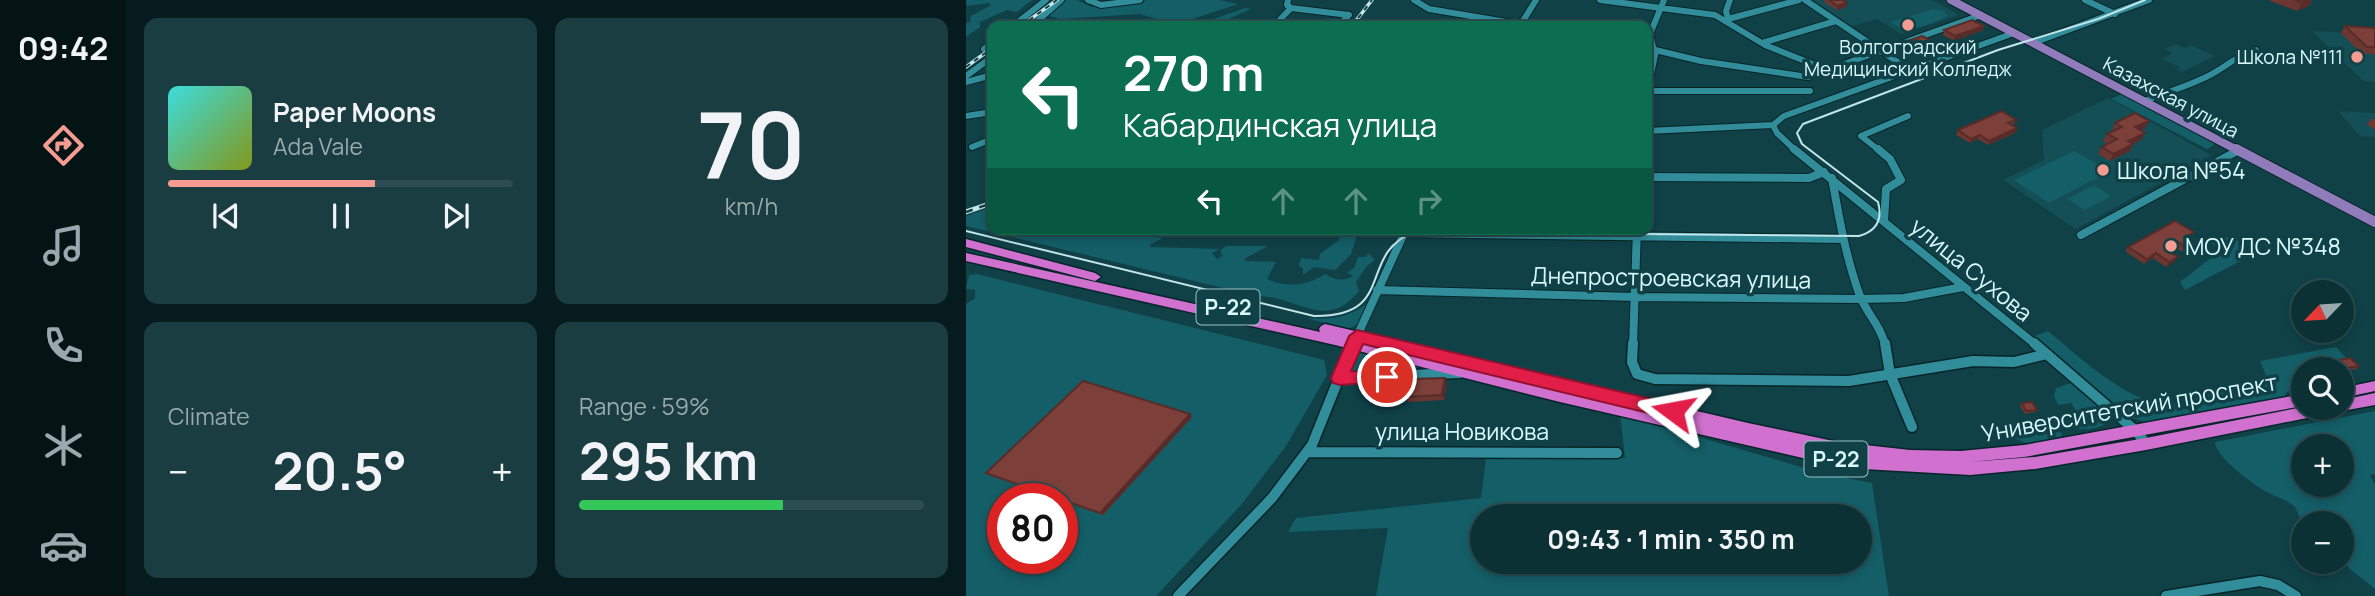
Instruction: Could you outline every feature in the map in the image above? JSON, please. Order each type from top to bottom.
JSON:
[{"type":"highway","name":"Р-22","points":[[966,243],[1096,281]]},
{"type":"highway","name":"Р-22","points":[[966,257],[1096,281]]},
{"type":"highway","name":"Университетский проспект","points":[[1096,281],[1838,448],[1910,456],[1961,457],[2142,438],[2291,414]]},
{"type":"highway","name":"Университетский проспект","points":[[1355,340],[1468,373],[1846,462],[1970,469],[2035,463],[2291,403]]},
{"type":"highway","points":[[2354,390],[2375,386]]},
{"type":"highway","points":[[2354,403],[2375,399]]},
{"type":"main road","name":"Казахская улица","points":[[1951,0],[2375,222]]},
{"type":"street","points":[[1019,21],[1046,0]]},
{"type":"street","points":[[1038,21],[1061,0]]},
{"type":"street","points":[[1088,0],[1101,5],[1140,0]]},
{"type":"street","points":[[1288,0],[1287,5],[1291,8],[1349,15],[1343,21]]},
{"type":"street","points":[[1413,0],[1429,9],[1493,21]]},
{"type":"street","points":[[1523,21],[1536,0]]},
{"type":"street","points":[[1600,0],[1716,15],[1728,19],[1799,0]]},
{"type":"street","points":[[1652,27],[1664,0]]},
{"type":"street","points":[[1730,0],[1726,11],[1728,19],[1740,32],[1825,69]]},
{"type":"street","points":[[1805,0],[1911,71]]},
{"type":"street","points":[[2085,0],[2115,14]]},
{"type":"street","points":[[2033,43],[2149,0]]},
{"type":"street","points":[[1279,21],[1291,8]]},
{"type":"street","points":[[1652,49],[1701,61],[1808,76],[1981,15]]},
{"type":"street","points":[[1762,43],[1836,21]]},
{"type":"street","points":[[1652,131],[1773,125],[1784,116],[1818,103],[2014,33]]},
{"type":"street","points":[[2145,101],[2197,81],[2218,71],[2233,58],[2256,50]]},
{"type":"street","points":[[1652,52],[1655,55],[1652,68]]},
{"type":"street","points":[[966,76],[987,61]]},
{"type":"street","points":[[966,82],[987,76]]},
{"type":"street","points":[[1808,76],[1810,91],[1818,103]]},
{"type":"street","points":[[1652,91],[1810,91]]},
{"type":"street","points":[[966,116],[987,113]]},
{"type":"street","points":[[1884,221],[1886,189],[1901,180],[1890,159],[1861,136],[1908,116]]},
{"type":"street","name":"улица Сухова","points":[[1773,125],[1788,144],[2047,354],[2142,438]]},
{"type":"street","points":[[968,149],[987,141]]},
{"type":"street","points":[[2081,235],[2239,150]]},
{"type":"street","points":[[1652,177],[1809,178],[1824,172]]},
{"type":"street","points":[[1832,178],[1842,239],[1861,299],[1883,335],[1890,374],[1912,427]]},
{"type":"street","points":[[1652,233],[1842,239]]},
{"type":"street","points":[[1178,596],[1272,498],[1312,445],[1355,340],[1403,235]]},
{"type":"street","points":[[1637,235],[1632,362],[1637,374],[1655,379],[1849,381],[1973,361],[2014,362],[2047,354]]},
{"type":"street","name":"Днепростроевская улица","points":[[1377,290],[1635,297],[1861,299],[1904,298],[1963,287]]},
{"type":"street","points":[[1340,378],[1468,373]]},
{"type":"street","name":"улица Новикова","points":[[1307,452],[1618,453]]},
{"type":"street","points":[[2166,596],[2260,581],[2278,585],[2296,596]]},
{"type":"shaded area","points":[[966,0],[1032,0],[1017,12],[1007,10],[980,22],[980,27],[966,37],[966,23],[970,22],[971,16],[991,5],[967,6]]},
{"type":"shaded area","points":[[1077,0],[1092,7],[1116,7],[1148,0],[1219,0],[1238,4],[1186,21],[1155,21],[1156,19],[1140,14],[1060,19],[1049,16],[1060,2]]},
{"type":"shaded area","name":"Волгоградский Медицинский Колледж","points":[[1813,0],[1932,0],[1959,15],[1901,34],[1877,19],[1852,26]]},
{"type":"shaded area","points":[[1245,8],[1251,9],[1226,20],[1251,19],[1249,21],[1208,21]]},
{"type":"shaded area","points":[[1934,9],[1944,11],[1947,16],[1910,28],[1896,26],[1891,22]]},
{"type":"shaded area","name":"Школа №111","points":[[2312,31],[2375,34],[2375,82],[2363,81]]},
{"type":"shaded area","points":[[2176,44],[2185,48],[2191,45],[2215,56],[2182,72],[2177,69],[2180,67],[2162,59],[2173,53],[2164,49]]},
{"type":"shaded area","points":[[2122,94],[2213,142],[2214,145],[2207,149],[2111,99]]},
{"type":"shaded area","name":"Школа №54","points":[[2108,98],[2211,155],[2076,229],[2003,180],[2044,160],[2042,130]]},
{"type":"shaded area","points":[[2338,111],[2375,113],[2375,137],[2360,136]]},
{"type":"shaded area","points":[[2074,151],[2110,171],[2049,203],[2014,180]]},
{"type":"shaded area","points":[[2094,185],[2111,196],[2085,210],[2067,199]]},
{"type":"shaded area","points":[[987,209],[987,231],[966,226],[966,216]]},
{"type":"shaded area","points":[[1003,235],[1156,235],[1154,237],[1163,238],[1150,247],[1220,249],[1212,253],[1217,259],[1223,256],[1220,251],[1226,246],[1268,246],[1244,259],[1276,262],[1267,279],[1289,285],[1304,283],[1325,274],[1342,280],[1353,276],[1347,273],[1354,268],[1358,257],[1366,257],[1368,253],[1375,260],[1366,267],[1356,282],[1359,291],[1347,303],[1335,309],[1322,311],[1271,297],[1256,296]]},
{"type":"shaded area","points":[[1340,235],[1357,235],[1351,254],[1335,270],[1314,267],[1303,275],[1303,268],[1299,266],[1301,258],[1319,260],[1320,254],[1339,240]]},
{"type":"shaded area","points":[[2215,236],[2236,238],[2248,257],[2185,290],[2180,282],[2221,250],[2208,241]]},
{"type":"shaded area","points":[[977,274],[1324,360],[1327,375],[1286,446],[1241,505],[1156,596],[966,596],[966,304],[975,298],[975,290],[966,289],[969,275]]},
{"type":"shaded area","points":[[1370,301],[1359,323],[1349,329],[1306,318],[1340,317]]},
{"type":"shaded area","points":[[2048,331],[2107,378],[2141,398],[2157,403],[2179,402],[2262,381],[2267,378],[2260,361],[2336,347],[2345,357],[2291,357],[2291,391],[2284,397],[2149,423],[2117,410],[2032,337]]},
{"type":"shaded area","points":[[1368,351],[1464,375],[1462,379],[1347,381],[1354,355]]},
{"type":"shaded area","points":[[2071,383],[2104,412],[2107,420],[2104,425],[2084,429],[2075,427],[2067,420],[2080,417],[2071,403],[2058,405],[2054,396],[2056,388]]},
{"type":"shaded area","points":[[2375,411],[2375,474],[2370,475],[2375,485],[2375,589],[2354,572],[2354,511],[2297,511],[2287,501],[2265,491],[2243,476],[2227,462],[2215,442],[2329,420],[2354,420],[2354,415]]},
{"type":"shaded area","points":[[1620,414],[1822,473],[1872,483],[1889,596],[1376,596],[1388,528],[1288,532],[1296,518],[1481,498],[1486,458],[1625,458]]},
{"type":"shaded area","points":[[2053,427],[2063,434],[2059,438],[2026,443],[2013,438],[2018,433]]},
{"type":"building","points":[[1829,0],[1843,0],[1847,3],[1837,6]]},
{"type":"building","points":[[1972,20],[1984,26],[1955,36],[1944,30]]},
{"type":"building","points":[[2345,26],[2375,28],[2375,47],[2367,47]]},
{"type":"building","points":[[1922,36],[1930,40],[1918,44],[1911,40]]},
{"type":"building","points":[[2002,111],[2016,120],[2008,123],[2017,128],[1989,141],[1980,135],[1971,139],[1958,130]]},
{"type":"building","points":[[2135,113],[2149,121],[2135,127],[2145,133],[2128,141],[2133,144],[2114,154],[2102,147],[2117,139],[2107,134],[2122,127],[2115,123]]},
{"type":"building","points":[[2175,221],[2194,232],[2186,237],[2198,245],[2189,249],[2177,241],[2165,249],[2178,257],[2169,262],[2156,253],[2147,259],[2128,247]]},
{"type":"building","points":[[1445,378],[1442,395],[1406,397],[1410,379]]},
{"type":"building","points":[[1083,381],[1190,414],[1100,513],[1078,505],[1078,483],[1014,483],[986,473]]},
{"type":"building","points":[[2032,402],[2037,410],[2026,411],[2022,403]]},
{"type":"tram line","points":[[1652,234],[1859,236],[1870,231],[1879,219],[1878,202],[1802,144],[1797,133],[1803,124],[1998,50],[2098,19],[2145,0]]},
{"type":"tram line","points":[[966,231],[1314,316],[1340,314],[1357,307],[1367,296],[1386,255],[1396,242],[1409,235]]},
{"type":"railway","points":[[1028,21],[1057,0]]},
{"type":"railway","points":[[1356,21],[1372,0]]},
{"type":"railway","points":[[966,67],[987,52]]},
{"type":"railway","points":[[966,212],[987,205]]},
{"type":"place","name":"Волгоградский Медицинский Колледж","points":[[1908,25]]},
{"type":"place","name":"Школа №111","points":[[2357,57]]},
{"type":"place","name":"Школа №54","points":[[2103,170]]},
{"type":"place","name":"МОУ ДС №348","points":[[2171,246]]},
{"type":"route","points":[[1387,377],[1340,378],[1357,336],[1673,411]]}]
